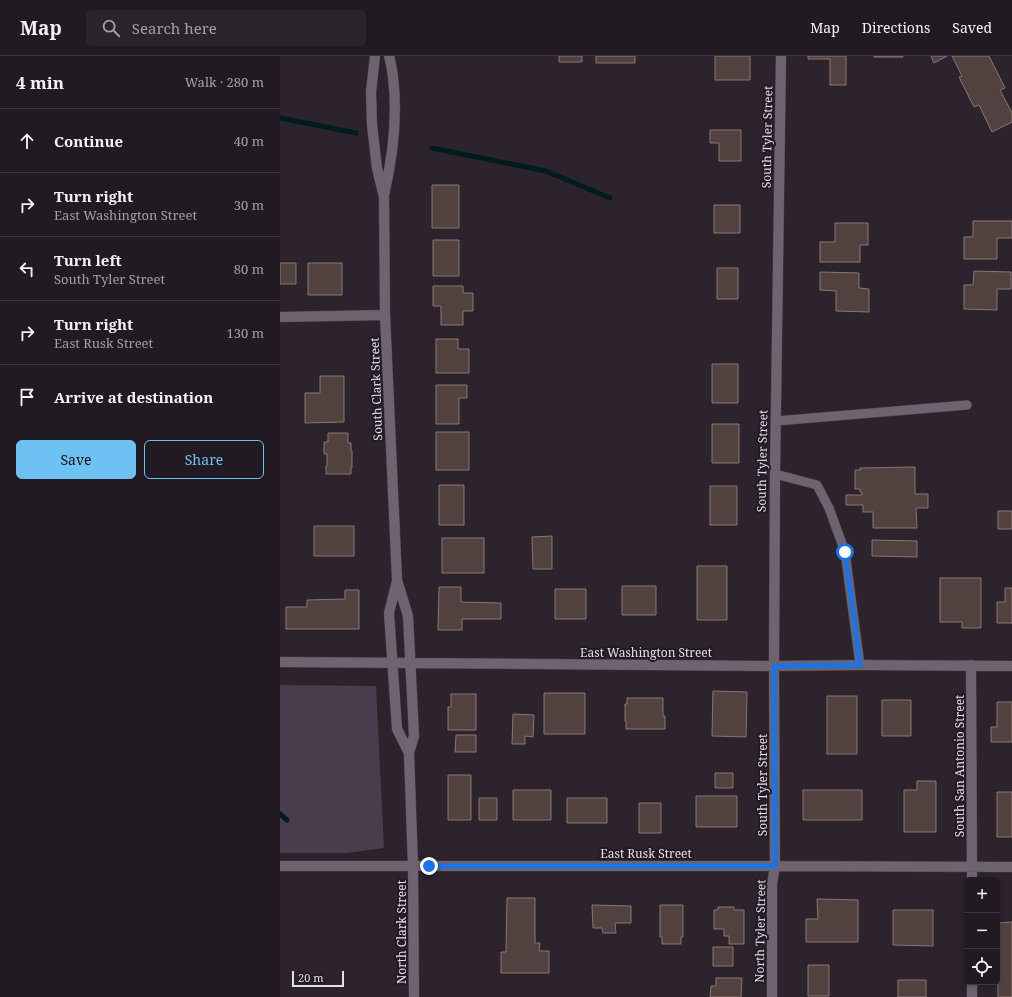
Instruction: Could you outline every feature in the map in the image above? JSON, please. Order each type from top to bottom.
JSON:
[{"type":"street","name":"South Clark Street","points":[[375,56],[371,92],[372,124],[377,168],[384,197],[386,315],[397,580],[408,616],[411,663],[414,736],[409,753],[413,866]]},
{"type":"street","name":"South Clark Street","points":[[384,197],[390,168],[395,124],[395,92],[389,56]]},
{"type":"street","name":"South Tyler Street","points":[[775,866],[775,474],[781,56]]},
{"type":"street","points":[[280,317],[386,315]]},
{"type":"street","name":"South Clark Street","points":[[397,580],[389,613],[392,663],[397,729],[409,753]]},
{"type":"street","name":"East Washington Street","points":[[280,662],[774,666],[1012,666]]},
{"type":"street","name":"South San Antonio Street","points":[[971,665],[972,877]]},
{"type":"street","name":"East Rusk Street","points":[[280,866],[1012,867]]},
{"type":"street","name":"North Clark Street","points":[[413,866],[414,997]]},
{"type":"street","name":"North Tyler Street","points":[[772,997],[772,884],[775,866]]},
{"type":"street","points":[[972,985],[972,997]]},
{"type":"lane","points":[[776,421],[967,404]]},
{"type":"lane","points":[[775,474],[817,485],[829,508],[845,552],[860,665]]},
{"type":"shaded area","points":[[280,685],[376,686],[384,848],[347,853],[280,853]]},
{"type":"building","points":[[559,56],[582,56],[582,62],[559,62]]},
{"type":"building","points":[[596,56],[635,56],[635,63],[596,63]]},
{"type":"building","points":[[715,56],[750,56],[750,80],[715,80]]},
{"type":"building","points":[[808,56],[846,56],[846,85],[830,85],[830,59],[808,59]]},
{"type":"building","points":[[903,56],[903,57],[874,57]]},
{"type":"building","points":[[931,56],[947,56],[934,63]]},
{"type":"building","points":[[952,56],[989,56],[1005,88],[1000,90],[1012,113],[1012,122],[992,132],[979,105],[974,107],[959,77],[962,76]]},
{"type":"building","points":[[710,130],[741,130],[741,161],[719,161],[719,143],[710,143]]},
{"type":"building","points":[[432,185],[459,185],[459,228],[432,228]]},
{"type":"building","points":[[714,205],[740,205],[740,233],[714,233]]},
{"type":"building","points":[[973,221],[1012,221],[1012,238],[997,238],[997,259],[964,259],[964,237],[973,237]]},
{"type":"building","points":[[835,223],[868,223],[868,245],[860,245],[860,262],[820,262],[820,242],[835,242]]},
{"type":"building","points":[[433,240],[459,240],[459,276],[433,276]]},
{"type":"building","points":[[280,263],[296,263],[296,284],[280,284]]},
{"type":"building","points":[[308,263],[342,263],[342,295],[308,295]]},
{"type":"building","points":[[717,268],[738,268],[738,299],[717,299]]},
{"type":"building","points":[[974,271],[1011,272],[1011,289],[997,289],[997,310],[964,309],[964,285],[973,285]]},
{"type":"building","points":[[820,272],[859,273],[859,288],[869,289],[869,312],[836,311],[836,291],[820,290]]},
{"type":"building","points":[[433,286],[463,286],[463,293],[473,293],[473,311],[463,311],[463,325],[441,325],[441,306],[433,306]]},
{"type":"building","points":[[436,339],[458,339],[458,349],[469,349],[469,373],[436,373]]},
{"type":"building","points":[[712,364],[738,364],[738,403],[712,403]]},
{"type":"building","points":[[320,376],[344,376],[344,422],[305,423],[305,393],[320,393]]},
{"type":"building","points":[[436,385],[467,385],[467,398],[459,398],[459,424],[436,424]]},
{"type":"building","points":[[712,424],[739,424],[739,463],[712,463]]},
{"type":"building","points":[[436,432],[469,432],[469,470],[436,470]]},
{"type":"building","points":[[328,433],[348,433],[348,443],[351,443],[352,451],[351,474],[326,474],[327,454],[324,454],[324,442],[328,442]]},
{"type":"building","points":[[915,467],[915,494],[928,494],[928,508],[916,508],[917,528],[873,528],[873,512],[863,512],[863,505],[846,505],[846,495],[862,495],[860,489],[855,489],[855,470],[860,470],[860,468]]},
{"type":"building","points":[[439,485],[464,485],[464,525],[439,525]]},
{"type":"building","points":[[710,486],[737,486],[737,525],[710,525]]},
{"type":"building","points":[[998,511],[1012,511],[1012,529],[998,529]]},
{"type":"building","points":[[314,526],[354,526],[354,556],[314,556]]},
{"type":"building","points":[[552,536],[552,569],[533,569],[532,537]]},
{"type":"building","points":[[442,538],[484,538],[484,573],[442,573]]},
{"type":"building","points":[[872,540],[917,541],[917,557],[872,556]]},
{"type":"building","points":[[697,566],[727,566],[727,620],[697,620]]},
{"type":"building","points":[[940,578],[981,578],[981,628],[962,628],[962,622],[940,622]]},
{"type":"building","points":[[622,586],[656,586],[656,615],[622,615]]},
{"type":"building","points":[[439,587],[461,587],[461,602],[501,603],[501,619],[462,619],[462,630],[438,630]]},
{"type":"building","points":[[1005,588],[1012,588],[1012,623],[997,623],[997,602],[1005,602]]},
{"type":"building","points":[[555,589],[586,589],[586,619],[555,619]]},
{"type":"building","points":[[345,590],[359,590],[359,629],[286,629],[286,607],[307,607],[307,600],[345,599]]},
{"type":"building","points":[[713,691],[747,692],[746,737],[712,736]]},
{"type":"building","points":[[544,693],[585,693],[585,734],[544,734]]},
{"type":"building","points":[[451,694],[476,694],[476,730],[448,730],[448,707],[451,707]]},
{"type":"building","points":[[827,696],[857,696],[857,754],[827,754]]},
{"type":"building","points":[[627,698],[663,698],[665,729],[626,729],[625,704],[627,704]]},
{"type":"building","points":[[882,700],[911,700],[911,736],[882,736]]},
{"type":"building","points":[[997,702],[1012,702],[1012,742],[991,742],[991,727],[997,727]]},
{"type":"building","points":[[513,714],[534,715],[533,737],[525,736],[525,744],[512,744]]},
{"type":"building","points":[[456,735],[476,735],[476,752],[455,752]]},
{"type":"building","points":[[715,773],[733,773],[733,788],[715,788]]},
{"type":"building","points":[[448,775],[471,775],[471,820],[448,820]]},
{"type":"building","points":[[917,781],[936,781],[936,832],[904,832],[904,790],[917,790]]},
{"type":"building","points":[[513,790],[551,790],[551,820],[513,820]]},
{"type":"building","points":[[803,790],[862,790],[862,820],[803,820]]},
{"type":"building","points":[[997,792],[1012,792],[1012,837],[997,837]]},
{"type":"building","points":[[696,796],[737,796],[737,827],[696,827]]},
{"type":"building","points":[[479,798],[497,798],[497,820],[479,820]]},
{"type":"building","points":[[567,798],[607,798],[607,823],[567,823]]},
{"type":"building","points":[[639,803],[661,803],[661,833],[639,833]]},
{"type":"building","points":[[507,898],[535,898],[535,943],[540,943],[539,951],[549,951],[549,973],[501,973],[501,952],[506,952]]},
{"type":"building","points":[[817,899],[858,900],[858,942],[806,942],[806,919],[818,919]]},
{"type":"building","points":[[592,905],[631,906],[631,923],[615,923],[616,933],[603,933],[602,928],[593,928]]},
{"type":"building","points":[[660,905],[683,905],[683,937],[681,937],[681,944],[662,944],[662,937],[660,937]]},
{"type":"building","points":[[718,907],[734,907],[734,910],[744,910],[744,944],[729,944],[729,936],[724,936],[724,929],[714,929],[714,910],[718,910]]},
{"type":"building","points":[[893,910],[933,910],[933,946],[893,945]]},
{"type":"building","points":[[1012,922],[1012,997],[998,997],[998,985],[1000,985],[1000,923]]},
{"type":"building","points":[[713,947],[733,947],[733,966],[713,966]]},
{"type":"building","points":[[808,965],[829,965],[829,996],[808,996]]},
{"type":"building","points":[[716,978],[742,978],[741,997],[710,997],[711,986],[716,986]]},
{"type":"building","points":[[898,980],[926,980],[926,997],[898,997]]},
{"type":"waterway","points":[[280,118],[356,133]]},
{"type":"waterway","points":[[432,148],[546,171],[610,198]]},
{"type":"waterway","points":[[280,814],[287,820]]},
{"type":"route","points":[[429,866],[775,866],[774,666],[860,665],[845,552]]}]
